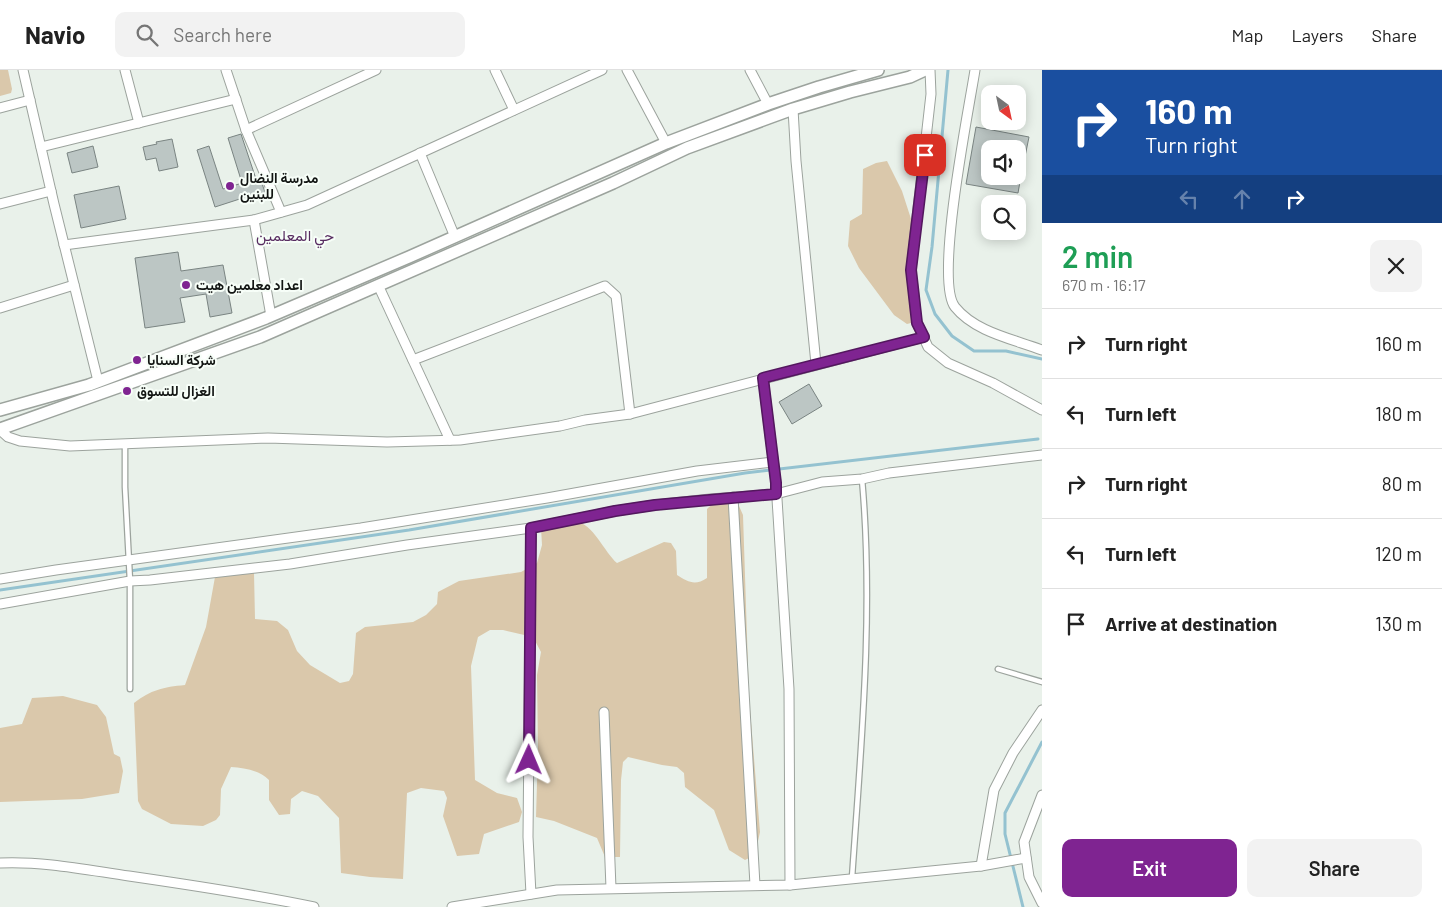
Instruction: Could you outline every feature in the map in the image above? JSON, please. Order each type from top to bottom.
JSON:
[{"type":"main road","points":[[0,410],[98,381],[271,316],[666,143],[859,72],[878,70]]},
{"type":"main road","points":[[0,429],[260,336],[613,184],[688,148],[793,109],[910,77],[925,70]]},
{"type":"street","points":[[23,70],[98,381]]},
{"type":"street","points":[[125,70],[139,123]]},
{"type":"street","points":[[226,70],[246,130],[281,212]]},
{"type":"street","points":[[246,130],[376,70]]},
{"type":"street","points":[[495,70],[514,110]]},
{"type":"street","points":[[64,245],[254,220],[307,205],[602,70]]},
{"type":"street","points":[[627,70],[666,143]]},
{"type":"street","points":[[750,70],[768,104]]},
{"type":"street","points":[[930,70],[931,94],[911,270],[917,323],[928,346],[948,363],[993,383],[1042,410]]},
{"type":"street","points":[[975,70],[951,216],[948,284],[953,305],[969,322],[1042,350]]},
{"type":"street","points":[[41,147],[236,99]]},
{"type":"street","points":[[0,108],[30,100]]},
{"type":"street","points":[[793,109],[796,161],[816,364]]},
{"type":"street","points":[[420,153],[455,237]]},
{"type":"street","points":[[0,204],[51,191]]},
{"type":"street","points":[[254,220],[271,316]]},
{"type":"street","points":[[0,308],[74,285]]},
{"type":"street","points":[[378,285],[450,440]]},
{"type":"street","points":[[413,360],[605,286],[616,296],[630,414]]},
{"type":"street","points":[[0,429],[8,437],[20,441],[70,446],[268,438],[387,442],[450,440],[560,426],[585,420],[630,414],[924,337]]},
{"type":"street","points":[[763,378],[776,483],[789,689],[790,885]]},
{"type":"street","points":[[0,604],[130,581],[290,564],[531,528],[615,511],[664,504],[776,494],[822,482],[862,479],[889,473],[993,459],[1042,455]]},
{"type":"street","points":[[0,580],[361,528],[547,498],[697,471],[774,464]]},
{"type":"street","points":[[733,497],[756,885]]},
{"type":"street","points":[[531,528],[528,837],[532,894]]},
{"type":"street","points":[[981,866],[994,790],[1013,753],[1042,710]]},
{"type":"street","points":[[604,712],[611,888]]},
{"type":"street","points":[[1042,795],[1024,842],[1029,877],[1042,903]]},
{"type":"street","points":[[452,907],[558,890],[790,885],[981,866],[1026,858]]},
{"type":"street","points":[[0,863],[24,862],[99,872],[263,896],[314,907]]},
{"type":"lane","points":[[126,444],[125,487],[130,581],[130,689]]},
{"type":"lane","points":[[852,878],[868,617],[862,479]]},
{"type":"lane","points":[[998,669],[1042,682]]},
{"type":"shaded area","points":[[0,70],[8,70],[12,89],[11,93],[0,96]]},
{"type":"shaded area","points":[[887,161],[902,191],[912,222],[908,266],[911,323],[907,324],[894,315],[859,268],[848,246],[850,221],[862,214],[863,169],[876,163]]},
{"type":"shaded area","points":[[731,500],[739,506],[743,515],[749,697],[760,832],[755,855],[745,860],[729,850],[714,810],[685,787],[684,773],[677,767],[628,757],[623,762],[621,780],[620,857],[605,857],[597,838],[554,821],[536,817],[538,750],[537,675],[541,652],[533,637],[503,630],[490,630],[478,637],[471,666],[475,780],[497,793],[517,798],[522,812],[519,822],[484,834],[479,854],[457,856],[443,816],[447,798],[444,791],[421,788],[407,793],[403,879],[341,873],[339,818],[318,796],[302,791],[291,799],[290,814],[279,815],[269,800],[269,780],[252,770],[231,767],[221,789],[220,815],[216,820],[203,826],[171,824],[142,809],[138,801],[134,703],[158,690],[185,685],[206,627],[215,577],[251,569],[254,573],[255,619],[277,621],[288,630],[297,651],[310,665],[340,683],[349,681],[353,674],[356,633],[365,627],[413,622],[426,615],[437,604],[438,592],[459,581],[521,572],[537,563],[542,545],[541,528],[567,522],[582,523],[593,532],[617,563],[664,542],[671,543],[676,551],[677,575],[685,580],[699,582],[707,578],[707,509],[713,503]]},
{"type":"shaded area","points":[[63,696],[97,705],[106,717],[114,754],[120,757],[123,771],[119,793],[82,799],[0,802],[0,728],[22,724],[32,698]]},
{"type":"building","points":[[976,127],[981,128],[981,130],[992,130],[1029,137],[1026,152],[1026,140],[981,140],[981,185],[1020,185],[1018,193],[966,184]]},
{"type":"building","points":[[241,134],[256,179],[260,178],[266,195],[254,199],[252,195],[215,207],[197,150],[209,146],[223,189],[242,183],[228,138]]},
{"type":"building","points":[[172,139],[178,167],[159,171],[156,158],[146,160],[143,147]]},
{"type":"building","points":[[93,146],[98,167],[72,173],[67,153]]},
{"type":"building","points":[[119,186],[126,219],[81,228],[74,195]]},
{"type":"building","points":[[178,252],[181,271],[223,265],[232,313],[210,317],[206,294],[180,298],[185,322],[145,328],[135,258]]},
{"type":"building","points":[[809,384],[822,406],[792,424],[779,402]]},
{"type":"waterway","points":[[948,70],[932,247],[926,290],[935,314],[952,336],[974,351],[1006,351],[1042,359]]},
{"type":"waterway","points":[[0,590],[409,530],[745,473],[1038,439]]},
{"type":"waterway","points":[[1023,907],[1005,834],[1005,813],[1042,742]]},
{"type":"place","name":"مدرسة النضال للبنين","points":[[230,186]]},
{"type":"place","name":"اعداد معلمين هيت","points":[[186,285]]},
{"type":"place","name":"شركة السنايا","points":[[137,360]]},
{"type":"place","name":"الغزال للتسوق","points":[[127,391]]},
{"type":"district","name":"حي المعلمين","points":[[295,236]]},
{"type":"route","points":[[529,760],[531,528],[655,505],[776,494],[763,378],[924,337],[917,323],[911,270],[925,155]]}]
